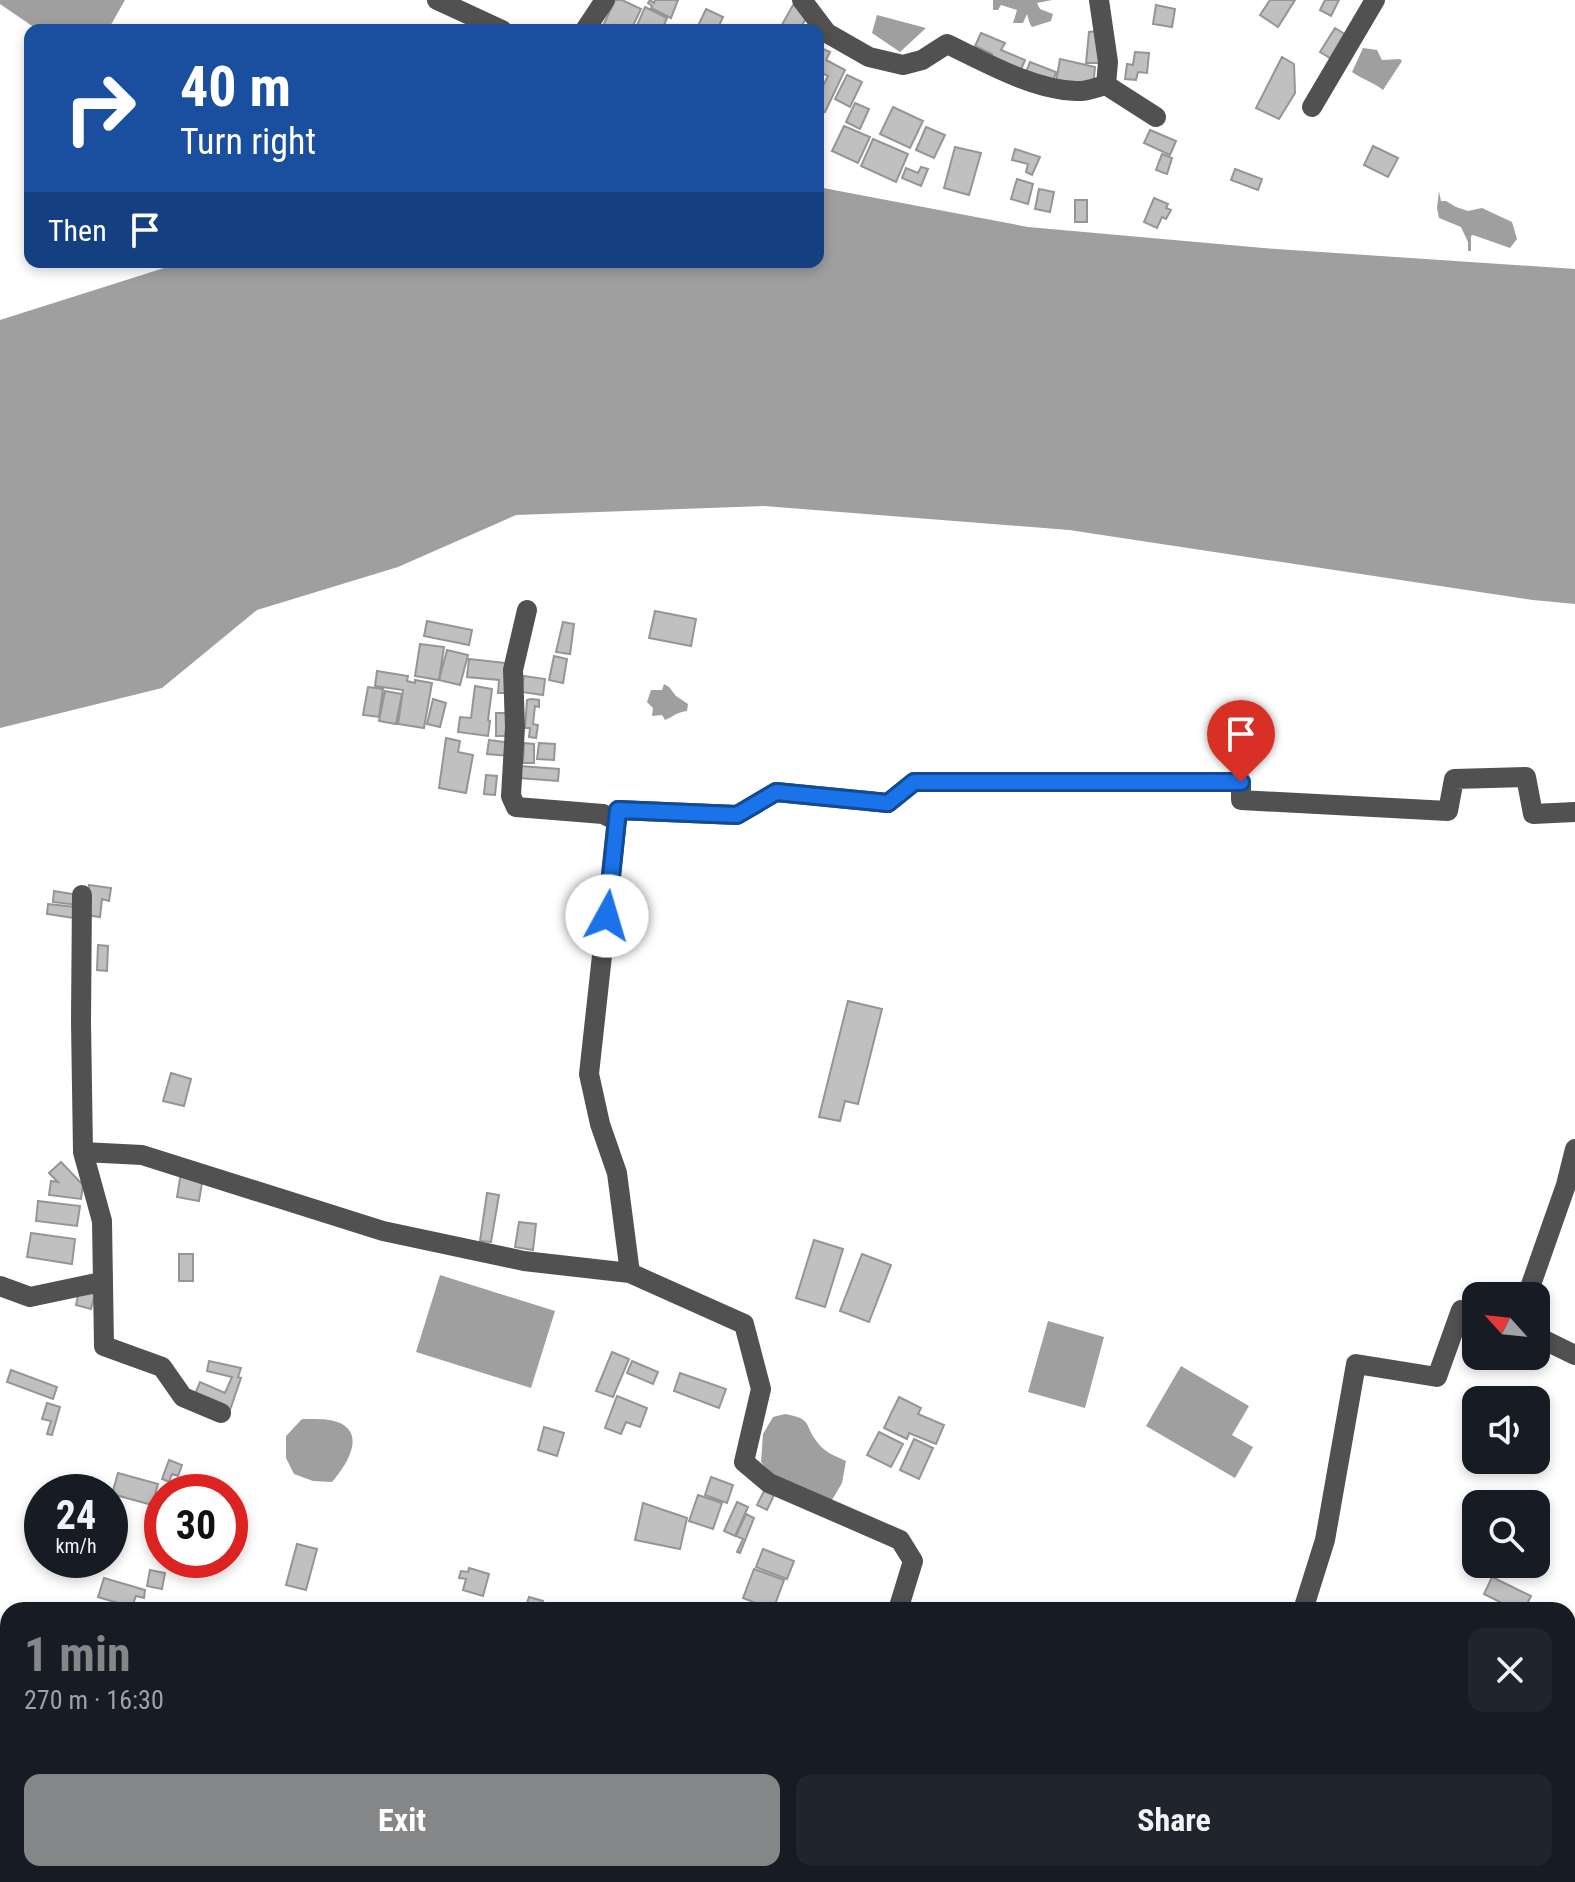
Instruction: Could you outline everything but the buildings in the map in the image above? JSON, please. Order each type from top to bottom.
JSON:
[{"type":"street","points":[[437,0],[489,24]]},
{"type":"street","points":[[589,24],[605,0]]},
{"type":"street","points":[[802,0],[820,24]]},
{"type":"street","points":[[1099,0],[1108,62],[1106,85]]},
{"type":"street","points":[[1312,107],[1375,0]]},
{"type":"street","points":[[824,29],[869,57],[903,65],[922,60],[947,44],[1047,88],[1078,92],[1106,85],[1156,117]]},
{"type":"street","points":[[527,610],[513,670],[515,727],[511,796],[516,807],[603,814],[617,821]]},
{"type":"street","points":[[630,1273],[617,1173],[600,1124],[589,1074],[618,810],[737,815],[776,792],[888,803],[914,782],[1241,782],[1241,800],[1448,811],[1454,779],[1526,777],[1533,814],[1575,812]]},
{"type":"street","points":[[82,895],[83,1152],[102,1221],[104,1346],[162,1367],[183,1397],[221,1413]]},
{"type":"street","points":[[1532,1282],[1566,1185],[1575,1149]]},
{"type":"street","points":[[83,1152],[142,1155],[383,1231],[524,1261],[630,1273],[744,1324],[761,1389],[744,1462],[769,1483],[900,1540],[913,1561],[900,1602]]},
{"type":"street","points":[[0,1286],[30,1297],[101,1282]]},
{"type":"street","points":[[1306,1602],[1325,1540],[1356,1364],[1437,1377],[1462,1310]]},
{"type":"street","points":[[1550,1343],[1575,1355]]},
{"type":"shaded area","points":[[0,0],[125,0],[111,24],[29,24],[0,4]]},
{"type":"shaded area","points":[[993,0],[1052,0],[1037,3],[1040,9],[1053,14],[1051,21],[1032,27],[1027,14],[1023,23],[1013,23],[1017,10],[1001,5],[998,10],[993,10]]},
{"type":"shaded area","points":[[877,15],[926,28],[900,52],[872,33]]},
{"type":"shaded area","points":[[1363,48],[1377,50],[1382,60],[1402,61],[1383,90],[1352,72]]},
{"type":"shaded area","points":[[824,188],[1028,227],[1276,249],[1575,269],[1575,604],[1069,530],[764,506],[516,515],[398,567],[257,610],[162,688],[0,728],[0,320],[164,268],[824,268]]},
{"type":"shaded area","points":[[1439,191],[1441,201],[1468,211],[1482,208],[1512,222],[1517,239],[1510,248],[1473,235],[1471,251],[1468,251],[1468,242],[1461,227],[1439,218]]},
{"type":"shaded area","points":[[664,684],[688,704],[687,711],[665,720],[662,715],[652,716],[653,708],[647,702],[651,690],[662,690]]},
{"type":"shaded area","points":[[440,1275],[555,1311],[531,1388],[416,1352]]},
{"type":"shaded area","points":[[1048,1321],[1104,1337],[1085,1408],[1028,1392]]},
{"type":"shaded area","points":[[1181,1366],[1249,1406],[1232,1435],[1253,1447],[1235,1478],[1146,1426]]},
{"type":"shaded area","points":[[785,1414],[804,1421],[821,1446],[846,1461],[842,1483],[832,1500],[785,1481],[761,1462],[763,1434],[773,1417]]},
{"type":"shaded area","points":[[302,1419],[336,1421],[352,1436],[351,1452],[332,1482],[313,1481],[294,1474],[286,1458],[286,1436]]},
{"type":"route","points":[[607,916],[618,810],[737,815],[776,792],[888,803],[914,782],[1241,782]]}]
